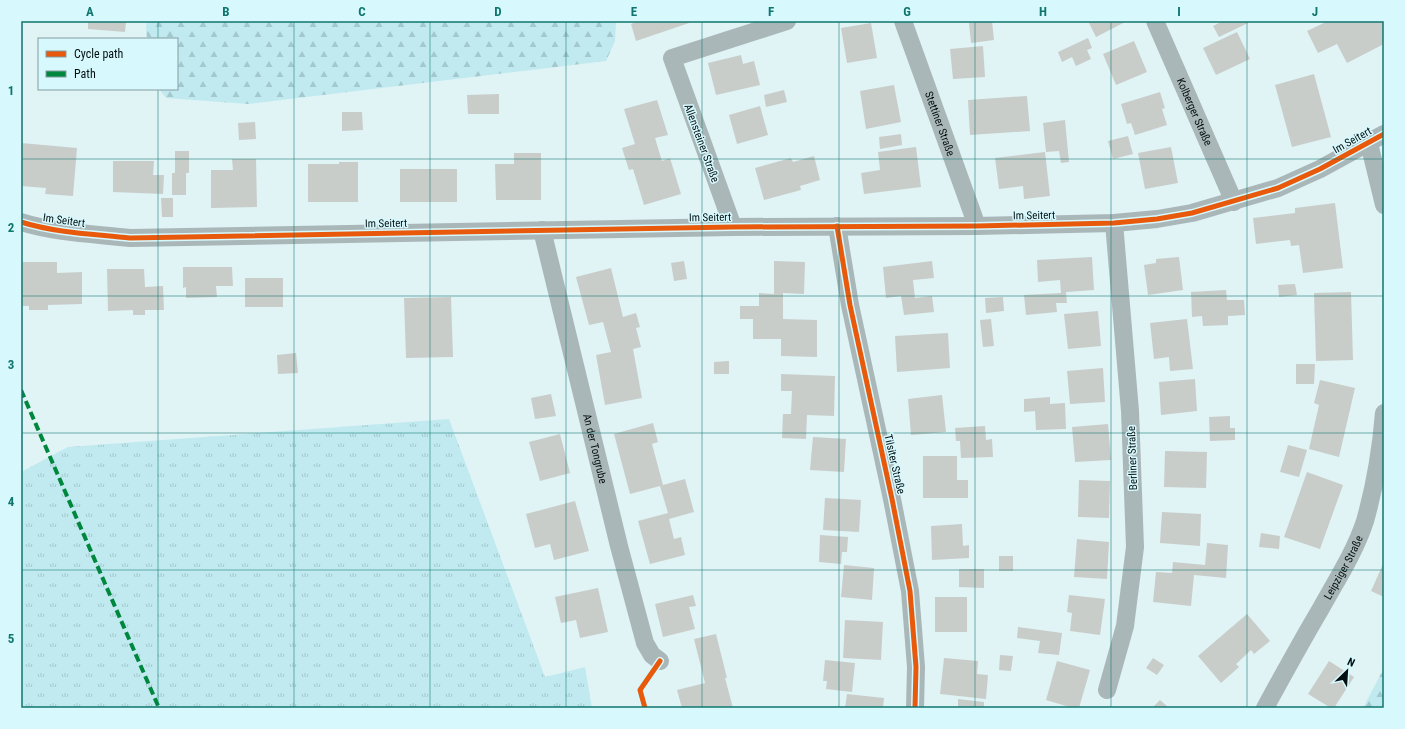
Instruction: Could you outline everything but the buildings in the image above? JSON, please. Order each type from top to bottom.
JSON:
[{"type":"street","name":"Allensteiner Straße","points":[[732,227],[672,58],[787,21]]},
{"type":"street","name":"Stettiner Straße","points":[[903,21],[977,226]]},
{"type":"street","name":"Kolberger Straße","points":[[1155,21],[1234,202]]},
{"type":"street","name":"Im Seitert","points":[[21,222],[74,232],[130,238],[732,227],[977,226],[1114,223],[1157,219],[1192,213],[1278,188],[1320,169],[1377,138]]},
{"type":"street","points":[[1377,138],[1384,205]]},
{"type":"street","name":"Berliner Straße","points":[[1107,690],[1125,626],[1135,547],[1130,411],[1114,223]]},
{"type":"street","name":"Tilsiter Straße","points":[[837,226],[850,305],[892,499],[910,591],[916,667],[916,708]]},
{"type":"street","name":"An der Tongrube","points":[[542,230],[619,546],[645,643],[652,655],[660,661]]},
{"type":"street","name":"Leipziger Straße","points":[[1265,708],[1340,575],[1352,552],[1365,521],[1382,437],[1384,413]]},
{"type":"green space","points":[[147,21],[616,21],[615,41],[606,61],[248,104],[166,98],[160,90],[178,90],[178,38],[147,38]]},
{"type":"green space","points":[[449,419],[545,677],[585,667],[592,708],[21,708],[21,472],[68,447]]},
{"type":"green space","points":[[1384,668],[1384,708],[1363,708]]},
{"type":"marked path","points":[[21,390],[159,708]]},
{"type":"cycle path","points":[[21,222],[61,231],[130,238],[733,227],[977,226],[1114,223],[1157,219],[1192,213],[1278,188],[1320,169],[1384,134]]},
{"type":"cycle path","points":[[837,226],[850,305],[892,499],[910,591],[916,667],[915,708]]},
{"type":"cycle path","points":[[645,708],[640,690],[660,661]]}]
